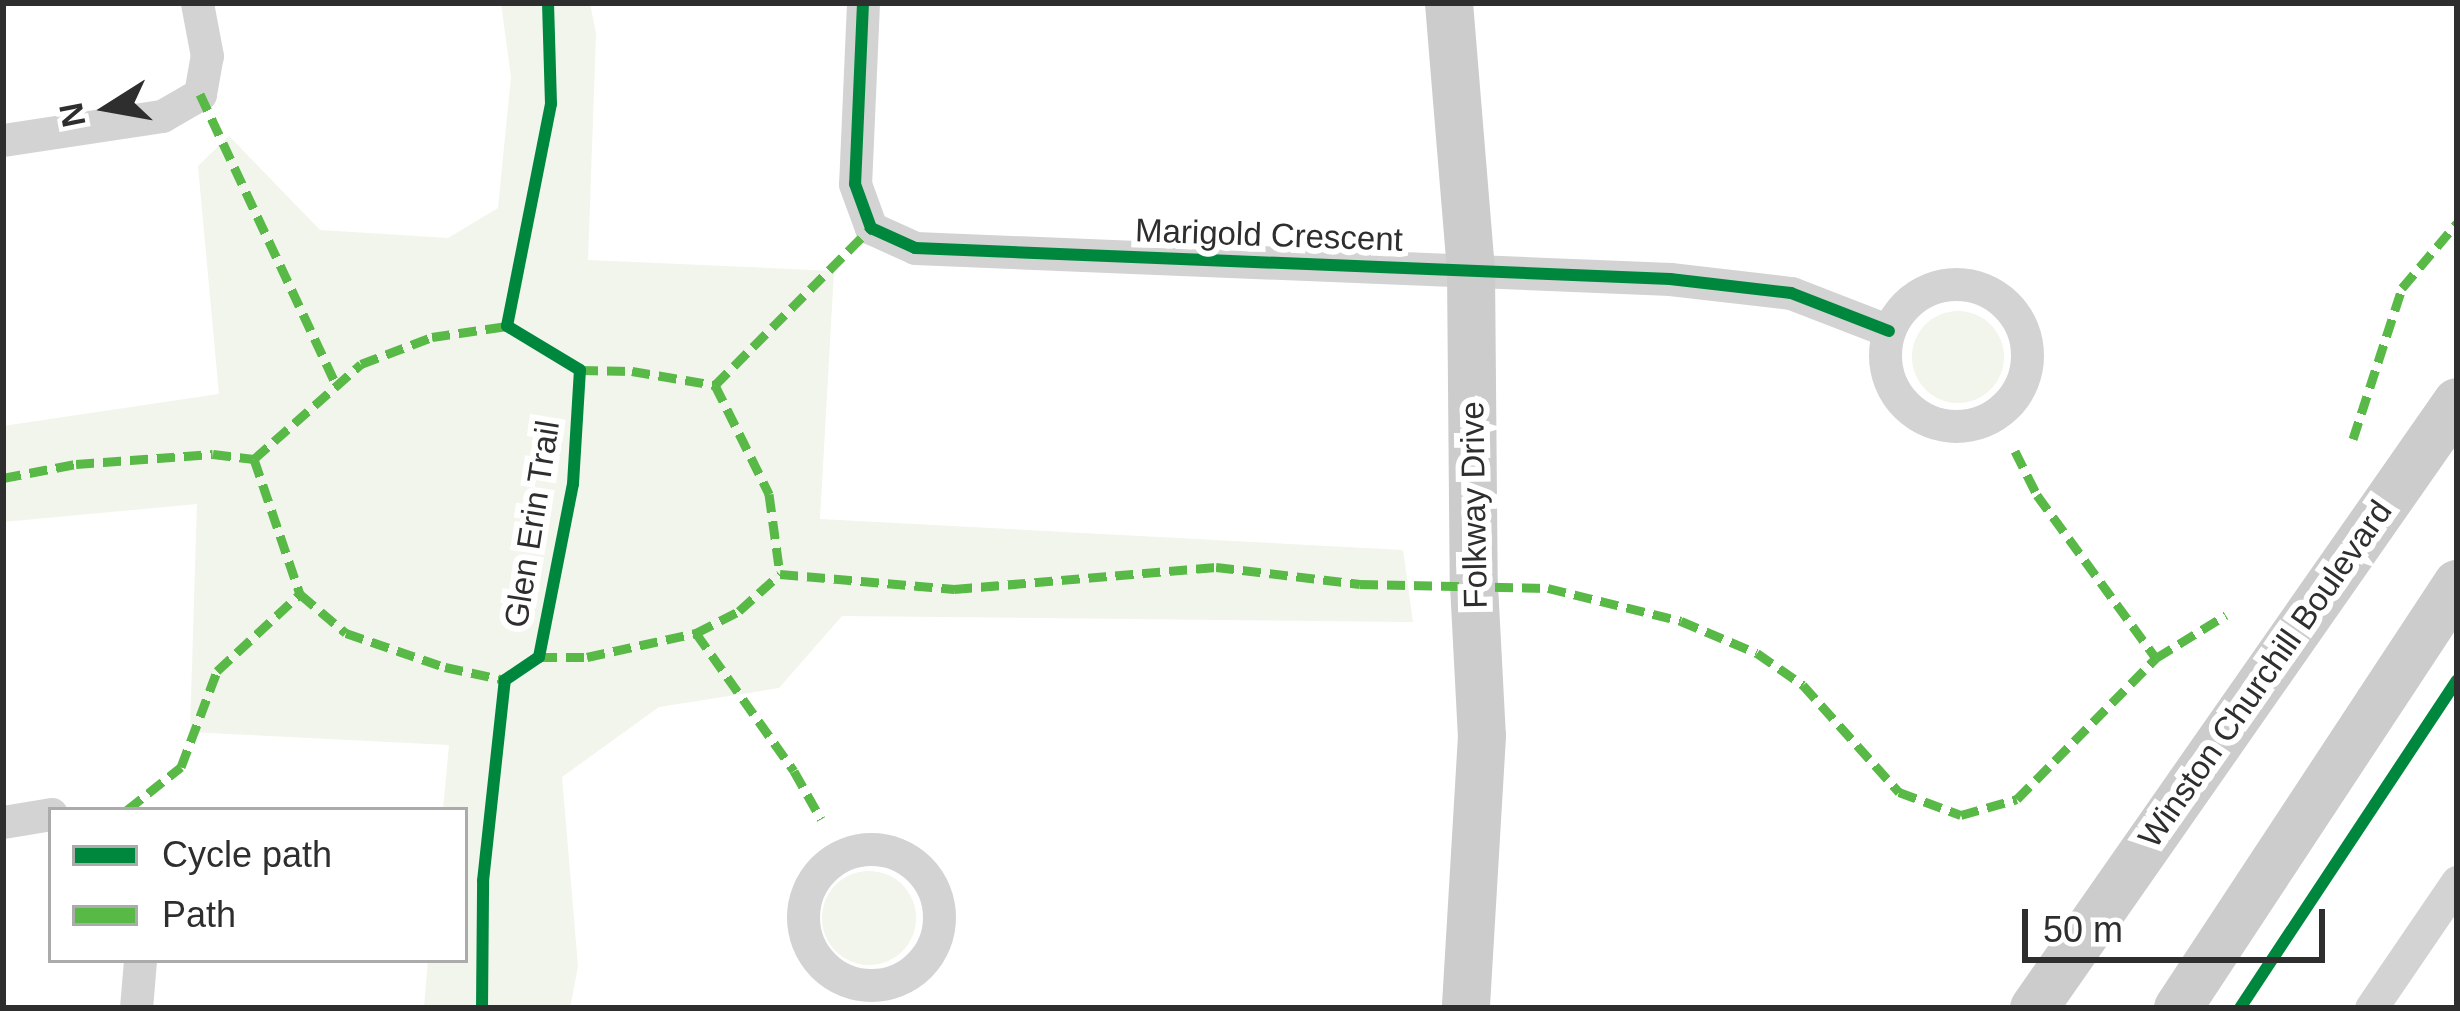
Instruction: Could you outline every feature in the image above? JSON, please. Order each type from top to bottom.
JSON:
[{"type":"main road","name":"Folkway Drive","points":[[1449,3],[1471,270],[1474,585],[1482,736],[1466,1008]]},
{"type":"main road","name":"Winston Churchill Boulevard","points":[[2034,1008],[2457,402]]},
{"type":"main road","points":[[2178,1008],[2457,584]]},
{"type":"street","points":[[3,140],[162,116],[200,94],[207,56],[197,3]]},
{"type":"street","name":"Marigold Crescent","points":[[863,3],[855,184],[871,228],[915,248],[1670,279],[1791,293],[1889,331]]},
{"type":"street","points":[[1961,284],[1983,289],[2018,318],[2026,340],[2021,385],[1990,418],[1942,425],[1901,400],[1885,356],[1889,331],[1917,295],[1961,284]]},
{"type":"street","points":[[3,822],[48,814]]},
{"type":"street","points":[[849,852],[894,853],[930,883],[939,928],[931,951],[896,982],[845,996],[815,958],[802,917],[805,896],[830,862],[849,852]]},
{"type":"street","points":[[2371,1008],[2457,881]]},
{"type":"street","points":[[136,1008],[140,963]]},
{"type":"shaded area","points":[[501,3],[590,3],[596,34],[588,260],[834,271],[820,519],[1403,550],[1413,622],[842,616],[779,688],[659,707],[562,777],[578,966],[570,1008],[424,1008],[428,963],[468,963],[468,807],[443,807],[449,745],[190,732],[197,504],[3,522],[3,426],[219,394],[198,166],[229,136],[320,230],[448,238],[498,208],[511,77]]},
{"type":"shaded area","points":[[1958,311],[1990,325],[2004,357],[1990,389],[1958,403],[1926,389],[1912,357],[1926,325]]},
{"type":"shaded area","points":[[869,871],[902,885],[916,918],[902,951],[869,965],[836,951],[822,918],[836,885]]},
{"type":"marked path","points":[[200,94],[335,382]]},
{"type":"marked path","points":[[2353,439],[2402,288],[2457,223]]},
{"type":"marked path","points":[[715,385],[871,228]]},
{"type":"marked path","points":[[3,478],[76,464],[213,454],[254,459],[361,364],[432,337],[507,326]]},
{"type":"marked path","points":[[580,370],[632,371],[715,385],[769,494],[780,574]]},
{"type":"marked path","points":[[2015,451],[2037,495],[2156,658]]},
{"type":"marked path","points":[[254,459],[300,594],[346,633],[445,667],[505,680]]},
{"type":"marked path","points":[[539,657],[587,657],[696,633],[739,611],[780,574],[954,589],[1216,567],[1360,584],[1548,588],[1681,621],[1757,653],[1803,685],[1899,792],[1961,815],[2017,799],[2156,658],[2226,615]]},
{"type":"marked path","points":[[131,807],[181,767],[217,671],[300,594]]},
{"type":"marked path","points":[[696,633],[794,771],[821,819]]},
{"type":"cycle path","name":"Glen Erin Trail","points":[[482,1008],[483,881],[505,680],[539,657],[573,484],[580,370],[507,326],[551,104],[548,3]]},
{"type":"cycle path","points":[[863,3],[855,184],[871,228],[915,248],[1670,279],[1791,293],[1889,331]]},
{"type":"cycle path","points":[[2240,1008],[2457,680]]}]
